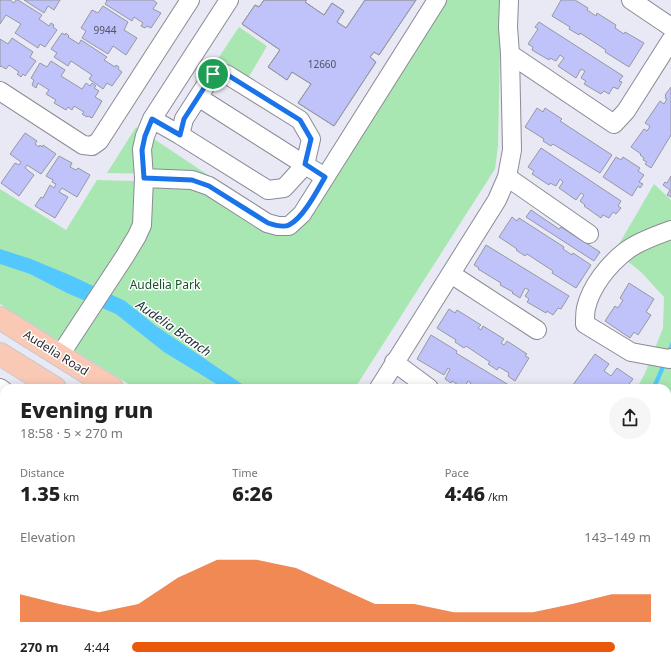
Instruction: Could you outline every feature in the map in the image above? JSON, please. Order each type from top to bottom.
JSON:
[{"type":"main road","name":"Audelia Road","points":[[0,318],[106,384]]},
{"type":"main road","points":[[0,354],[43,384]]},
{"type":"main road","points":[[47,384],[60,355]]},
{"type":"street","points":[[0,91],[83,145],[92,146],[99,141],[190,0]]},
{"type":"street","points":[[60,355],[125,256],[142,225],[144,178],[142,150],[145,136],[152,119],[229,0]]},
{"type":"street","points":[[144,178],[192,180],[209,186],[268,223],[278,226],[288,226],[302,214],[437,0]]},
{"type":"street","points":[[380,384],[497,200],[507,177],[512,150],[508,27],[509,0]]},
{"type":"street","points":[[631,0],[671,27]]},
{"type":"street","points":[[510,54],[614,124],[626,111],[671,40]]},
{"type":"street","points":[[152,119],[268,190],[284,188],[305,164],[311,139],[300,120],[226,74],[213,74],[184,119],[180,135]]},
{"type":"street","points":[[198,97],[325,177]]},
{"type":"street","points":[[507,177],[589,234]]},
{"type":"street","points":[[671,230],[627,250],[605,271],[593,290],[586,308],[585,324],[631,352],[669,359],[671,358]]},
{"type":"street","points":[[451,274],[537,330]]},
{"type":"street","points":[[394,362],[424,384]]},
{"type":"green space","name":"Audelia Park","points":[[440,0],[501,0],[498,146],[495,169],[358,384],[129,384],[0,304],[0,189],[66,230],[97,180],[205,183],[287,227]]},
{"type":"green space","points":[[239,27],[267,46],[247,80],[217,60]]},
{"type":"green space","points":[[136,127],[208,175],[107,173]]},
{"type":"green space","points":[[654,184],[671,200],[671,384],[639,384],[663,328],[664,297],[642,273],[615,251]]},
{"type":"water","points":[[0,249],[31,259],[72,276],[125,301],[156,326],[242,384],[216,384],[164,352],[116,314],[67,293],[30,274],[0,264]]},
{"type":"water","points":[[671,342],[671,354],[658,384],[653,384]]},
{"type":"building","points":[[0,0],[10,0],[14,3],[18,0],[42,15],[39,19],[49,26],[51,23],[54,25],[53,27],[57,30],[45,47],[40,44],[38,48],[15,33],[21,24],[6,15],[0,24]]},
{"type":"building","points":[[24,0],[60,0],[54,10],[48,6],[44,13]]},
{"type":"building","points":[[106,0],[153,0],[157,3],[153,9],[161,13],[151,28],[147,26],[145,28],[141,26],[143,23],[134,17],[132,21],[105,4],[107,1]]},
{"type":"building","points":[[264,0],[307,0],[305,2],[324,15],[332,3],[344,11],[337,22],[346,28],[365,0],[416,0],[379,55],[374,52],[370,57],[376,62],[334,126],[298,103],[311,84],[292,72],[287,80],[268,67],[280,50],[242,24],[255,5],[259,7]]},
{"type":"building","points":[[264,0],[307,0],[305,2],[324,15],[332,3],[344,11],[337,22],[346,28],[365,0],[416,0],[379,55],[374,52],[370,57],[376,62],[334,126],[298,103],[311,84],[292,72],[287,80],[268,67],[280,50],[242,24],[255,5],[259,7]]},
{"type":"building","points":[[561,0],[575,0],[588,8],[587,10],[596,16],[597,13],[616,25],[615,28],[624,34],[625,32],[644,43],[629,67],[605,52],[606,50],[580,33],[579,35],[569,29],[570,27],[552,16]]},
{"type":"building","points":[[103,6],[128,22],[124,30],[137,38],[126,55],[113,46],[108,54],[82,38],[86,31],[81,28],[92,10],[98,13]]},
{"type":"building","points":[[539,22],[623,76],[619,81],[622,82],[618,89],[613,87],[609,94],[604,91],[601,94],[584,84],[586,81],[581,78],[585,71],[581,69],[576,78],[558,66],[564,58],[560,55],[556,61],[550,58],[549,60],[532,50],[533,47],[528,44],[538,29],[535,27]]},
{"type":"building","points":[[62,33],[65,35],[66,33],[69,36],[68,37],[79,44],[81,40],[107,57],[104,60],[115,67],[116,65],[119,67],[118,69],[122,72],[112,86],[107,83],[103,89],[89,79],[92,75],[71,61],[68,66],[54,57],[57,53],[51,49]]},
{"type":"building","points":[[12,38],[33,52],[30,57],[36,61],[25,76],[23,74],[21,77],[17,74],[19,72],[9,65],[6,69],[1,66],[0,67],[0,39],[8,44]]},
{"type":"building","points":[[51,61],[65,70],[61,76],[82,89],[86,83],[90,86],[92,83],[96,86],[94,88],[99,91],[95,97],[102,101],[92,118],[82,114],[84,112],[74,106],[72,110],[68,107],[66,110],[54,103],[56,100],[46,94],[49,90],[38,83],[36,88],[32,85],[34,80],[31,78],[40,63],[47,67]]},
{"type":"building","points":[[671,87],[671,135],[651,168],[645,164],[647,162],[643,160],[644,158],[640,155],[641,154],[631,147],[644,129],[647,131],[650,126],[645,123],[660,101],[664,104],[667,99],[665,98],[665,95]]},
{"type":"building","points":[[537,108],[543,112],[545,108],[562,119],[560,121],[612,155],[600,173],[553,144],[551,146],[543,141],[544,139],[525,127]]},
{"type":"building","points":[[25,133],[37,141],[35,144],[39,147],[40,145],[42,147],[43,145],[56,154],[41,174],[27,165],[25,168],[34,175],[19,196],[1,183],[15,163],[19,165],[21,162],[10,154]]},
{"type":"building","points":[[541,148],[621,201],[618,206],[621,208],[616,214],[613,212],[609,218],[603,215],[601,218],[584,206],[585,205],[580,201],[584,195],[581,193],[576,200],[559,188],[563,182],[560,179],[556,186],[550,183],[549,185],[532,174],[534,171],[528,167]]},
{"type":"building","points":[[59,156],[72,163],[70,167],[76,170],[78,168],[90,175],[77,197],[62,188],[59,192],[68,197],[55,218],[35,206],[41,197],[43,198],[50,185],[54,188],[56,184],[52,182],[53,180],[46,176]]},
{"type":"building","points":[[616,157],[621,160],[623,157],[640,168],[638,171],[644,175],[639,182],[643,184],[640,188],[638,186],[632,196],[603,177]]},
{"type":"building","points":[[671,176],[671,197],[667,195],[670,190],[663,185],[665,182],[667,183]]},
{"type":"building","points":[[531,210],[559,229],[561,227],[600,252],[594,261],[526,217]]},
{"type":"building","points":[[512,217],[517,221],[519,218],[564,247],[563,249],[572,255],[573,253],[591,265],[576,288],[552,273],[553,271],[527,254],[525,256],[499,237]]},
{"type":"building","points":[[486,245],[569,296],[561,309],[558,308],[553,315],[547,311],[546,313],[527,302],[529,299],[525,296],[529,290],[525,288],[520,298],[512,293],[513,292],[500,285],[501,283],[478,269],[479,268],[474,265]]},
{"type":"building","points":[[629,283],[654,299],[646,312],[651,315],[638,335],[634,332],[630,338],[605,321],[615,306],[618,308],[623,300],[620,298]]},
{"type":"building","points":[[449,309],[455,313],[457,310],[481,325],[478,328],[481,330],[483,326],[504,339],[501,343],[504,345],[507,341],[527,354],[525,356],[529,358],[515,381],[508,376],[509,373],[499,367],[497,370],[488,364],[490,362],[466,346],[464,348],[455,342],[456,340],[437,328]]},
{"type":"building","points":[[431,335],[457,351],[456,353],[507,384],[470,384],[468,381],[466,384],[457,384],[452,381],[451,383],[445,379],[450,369],[448,368],[444,375],[417,359]]},
{"type":"building","points":[[595,354],[609,364],[604,371],[611,376],[617,368],[633,379],[629,384],[574,384]]},
{"type":"route","points":[[213,74],[226,74],[300,120],[311,139],[305,164],[325,177],[302,214],[288,226],[278,226],[268,223],[209,186],[192,180],[144,178],[142,150],[145,136],[152,119],[180,135],[184,119],[213,74]]},
{"type":"water label","name":"Audelia Branch","points":[[174,328]]}]
